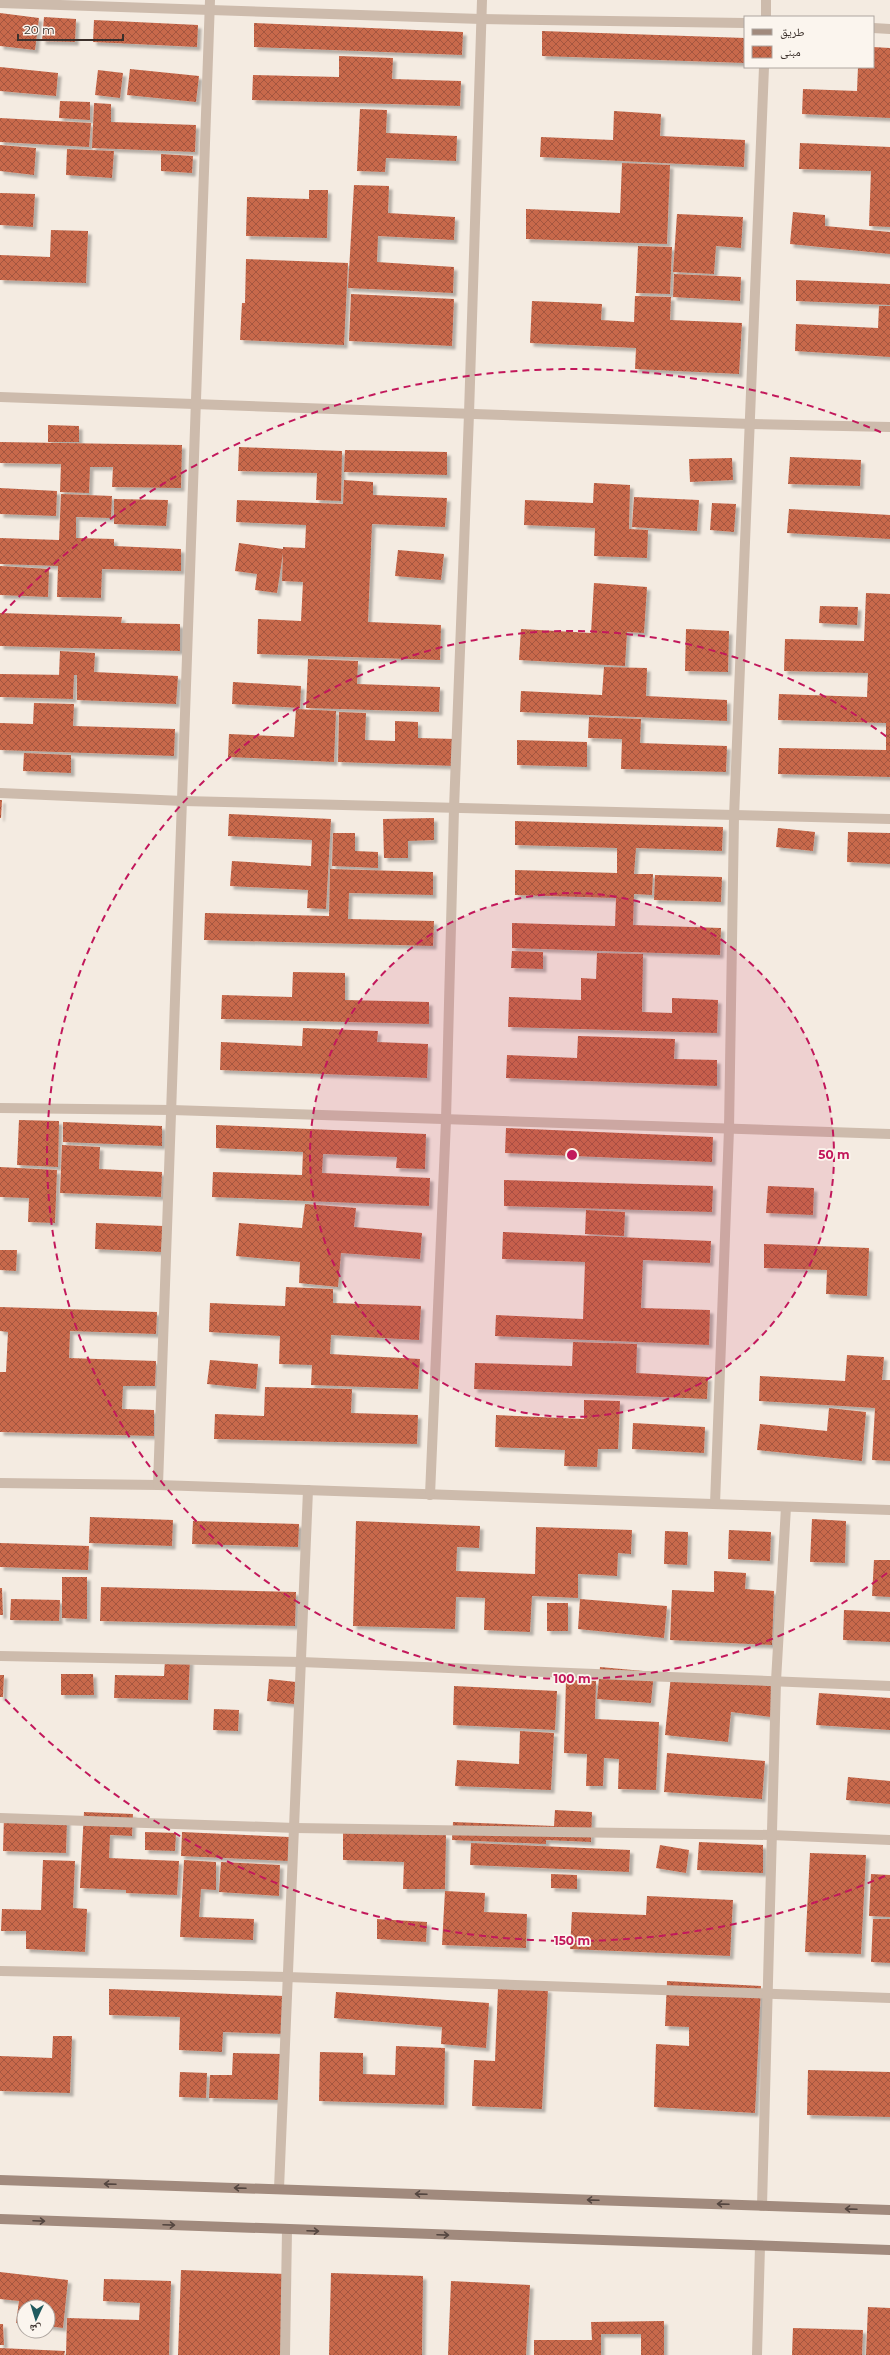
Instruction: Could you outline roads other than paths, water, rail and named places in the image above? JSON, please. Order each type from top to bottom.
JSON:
[{"type":"main road","points":[[0,2180],[890,2210]]},
{"type":"main road","points":[[0,2219],[890,2250]]},
{"type":"street","points":[[158,1485],[210,0]]},
{"type":"street","points":[[430,1495],[446,1120],[454,809],[469,414],[482,0]]},
{"type":"street","points":[[766,0],[766,16]]},
{"type":"street","points":[[0,3],[210,12],[481,20],[744,23]]},
{"type":"street","points":[[874,28],[890,29]]},
{"type":"street","points":[[715,1504],[729,1129],[734,817],[751,424],[764,68]]},
{"type":"street","points":[[0,397],[751,424],[890,427]]},
{"type":"street","points":[[0,793],[183,801],[454,809],[734,817],[890,819]]},
{"type":"street","points":[[0,1108],[172,1110],[890,1134]]},
{"type":"street","points":[[0,1483],[158,1485],[890,1510]]},
{"type":"street","points":[[279,2189],[308,1490]]},
{"type":"street","points":[[762,2206],[769,1993],[771,1835],[776,1681],[786,1507]]},
{"type":"street","points":[[0,1656],[301,1662],[890,1686]]},
{"type":"street","points":[[0,1818],[295,1828],[771,1835],[890,1840]]},
{"type":"street","points":[[0,1971],[287,1977],[890,1998]]},
{"type":"street","points":[[285,2355],[286,2230]]},
{"type":"street","points":[[757,2355],[760,2246]]}]
